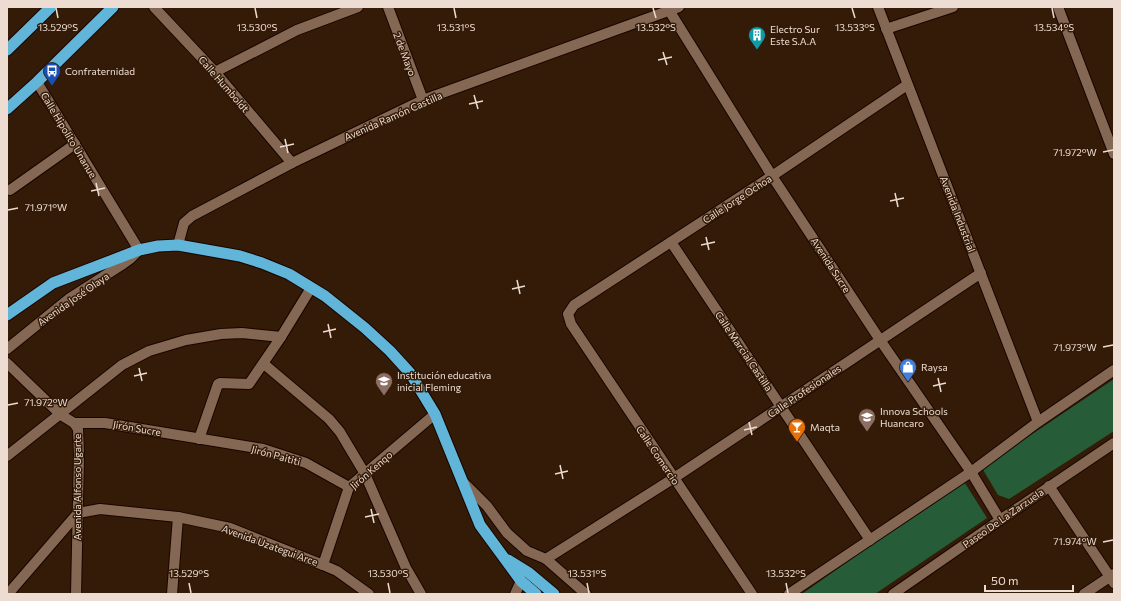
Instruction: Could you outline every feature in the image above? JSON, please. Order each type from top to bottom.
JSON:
[{"type":"highway","points":[[7,50],[50,7]]},
{"type":"highway","points":[[7,109],[37,82],[113,7]]},
{"type":"highway","points":[[7,315],[53,284],[87,269],[139,250],[158,246],[178,245],[240,256],[290,274],[325,296],[356,321],[390,351],[410,373],[435,414],[480,525],[521,581],[536,594]]},
{"type":"highway","points":[[504,558],[529,573],[554,594]]},
{"type":"street","name":"Calle Humboldt","points":[[154,7],[215,72],[292,163]]},
{"type":"street","points":[[215,72],[297,30],[358,7]]},
{"type":"street","name":"2 de Mayo","points":[[388,7],[423,100]]},
{"type":"street","name":"Avenida Ramón Castilla","points":[[178,245],[184,223],[192,216],[292,163],[423,100],[668,9],[679,7]]},
{"type":"street","name":"Avenida Industrial","points":[[878,7],[1038,422]]},
{"type":"street","points":[[886,29],[953,7]]},
{"type":"street","points":[[1058,7],[1114,154]]},
{"type":"street","name":"Avenida Sucre","points":[[668,9],[772,176],[880,340],[970,472],[1000,520]]},
{"type":"street","name":"Calle Hipolito Unanue","points":[[37,82],[139,250]]},
{"type":"street","name":"Calle Jorge Ochoa","points":[[568,314],[574,305],[772,176],[907,85]]},
{"type":"street","points":[[10,190],[75,144]]},
{"type":"street","name":"Calle Marcial Castilla","points":[[671,242],[870,540]]},
{"type":"street","name":"Avenida José Olaya","points":[[7,349],[70,298],[123,264],[139,250]]},
{"type":"street","name":"Calle Profesionales","points":[[546,559],[674,478],[981,273]]},
{"type":"street","points":[[199,439],[219,384],[248,385],[264,364],[311,288]]},
{"type":"street","name":"Calle Comercio","points":[[568,314],[571,324],[752,594]]},
{"type":"street","points":[[7,456],[61,415],[122,365],[149,351],[186,340],[221,334],[242,333],[281,337]]},
{"type":"street","name":"Avenida Alfonso Ugarte","points":[[7,363],[61,415],[74,423],[78,429],[76,594]]},
{"type":"street","points":[[264,364],[329,419],[340,432],[365,474],[406,568],[421,594]]},
{"type":"street","points":[[789,594],[970,472],[1038,422],[1114,370]]},
{"type":"street","name":"Jirón Kenqo","points":[[323,564],[349,486],[435,414]]},
{"type":"street","name":"Jirón Sucre","points":[[74,423],[105,423],[199,439]]},
{"type":"street","name":"Jirón Paititi","points":[[199,439],[263,449],[306,463],[349,486]]},
{"type":"street","name":"Paseo De La Zarzuela","points":[[893,594],[1114,442]]},
{"type":"street","points":[[463,482],[487,506],[507,532],[527,551],[546,559],[586,594]]},
{"type":"street","points":[[1049,486],[1113,578],[1084,594]]},
{"type":"street","name":"Avenida Uzategui Arce","points":[[78,513],[100,509],[178,517],[230,528],[323,564],[369,594]]},
{"type":"street","points":[[8,594],[78,513]]},
{"type":"street","points":[[172,594],[178,517]]},
{"type":"street","points":[[515,594],[521,581]]},
{"type":"green space","points":[[1114,379],[1114,431],[1009,499],[998,495],[982,468]]},
{"type":"green space","points":[[963,480],[987,518],[875,594],[802,594]]},
{"type":"place","name":"Electro Sur Este S.A.A","points":[[757,50]]},
{"type":"place","name":"Confraternidad","points":[[52,86]]},
{"type":"place","name":"Raysa","points":[[908,382]]},
{"type":"place","name":"Institución educativa inicial Fleming","points":[[384,396]]},
{"type":"place","name":"Innova Schools Huancaro","points":[[867,432]]},
{"type":"place","name":"Maqta","points":[[797,442]]}]
